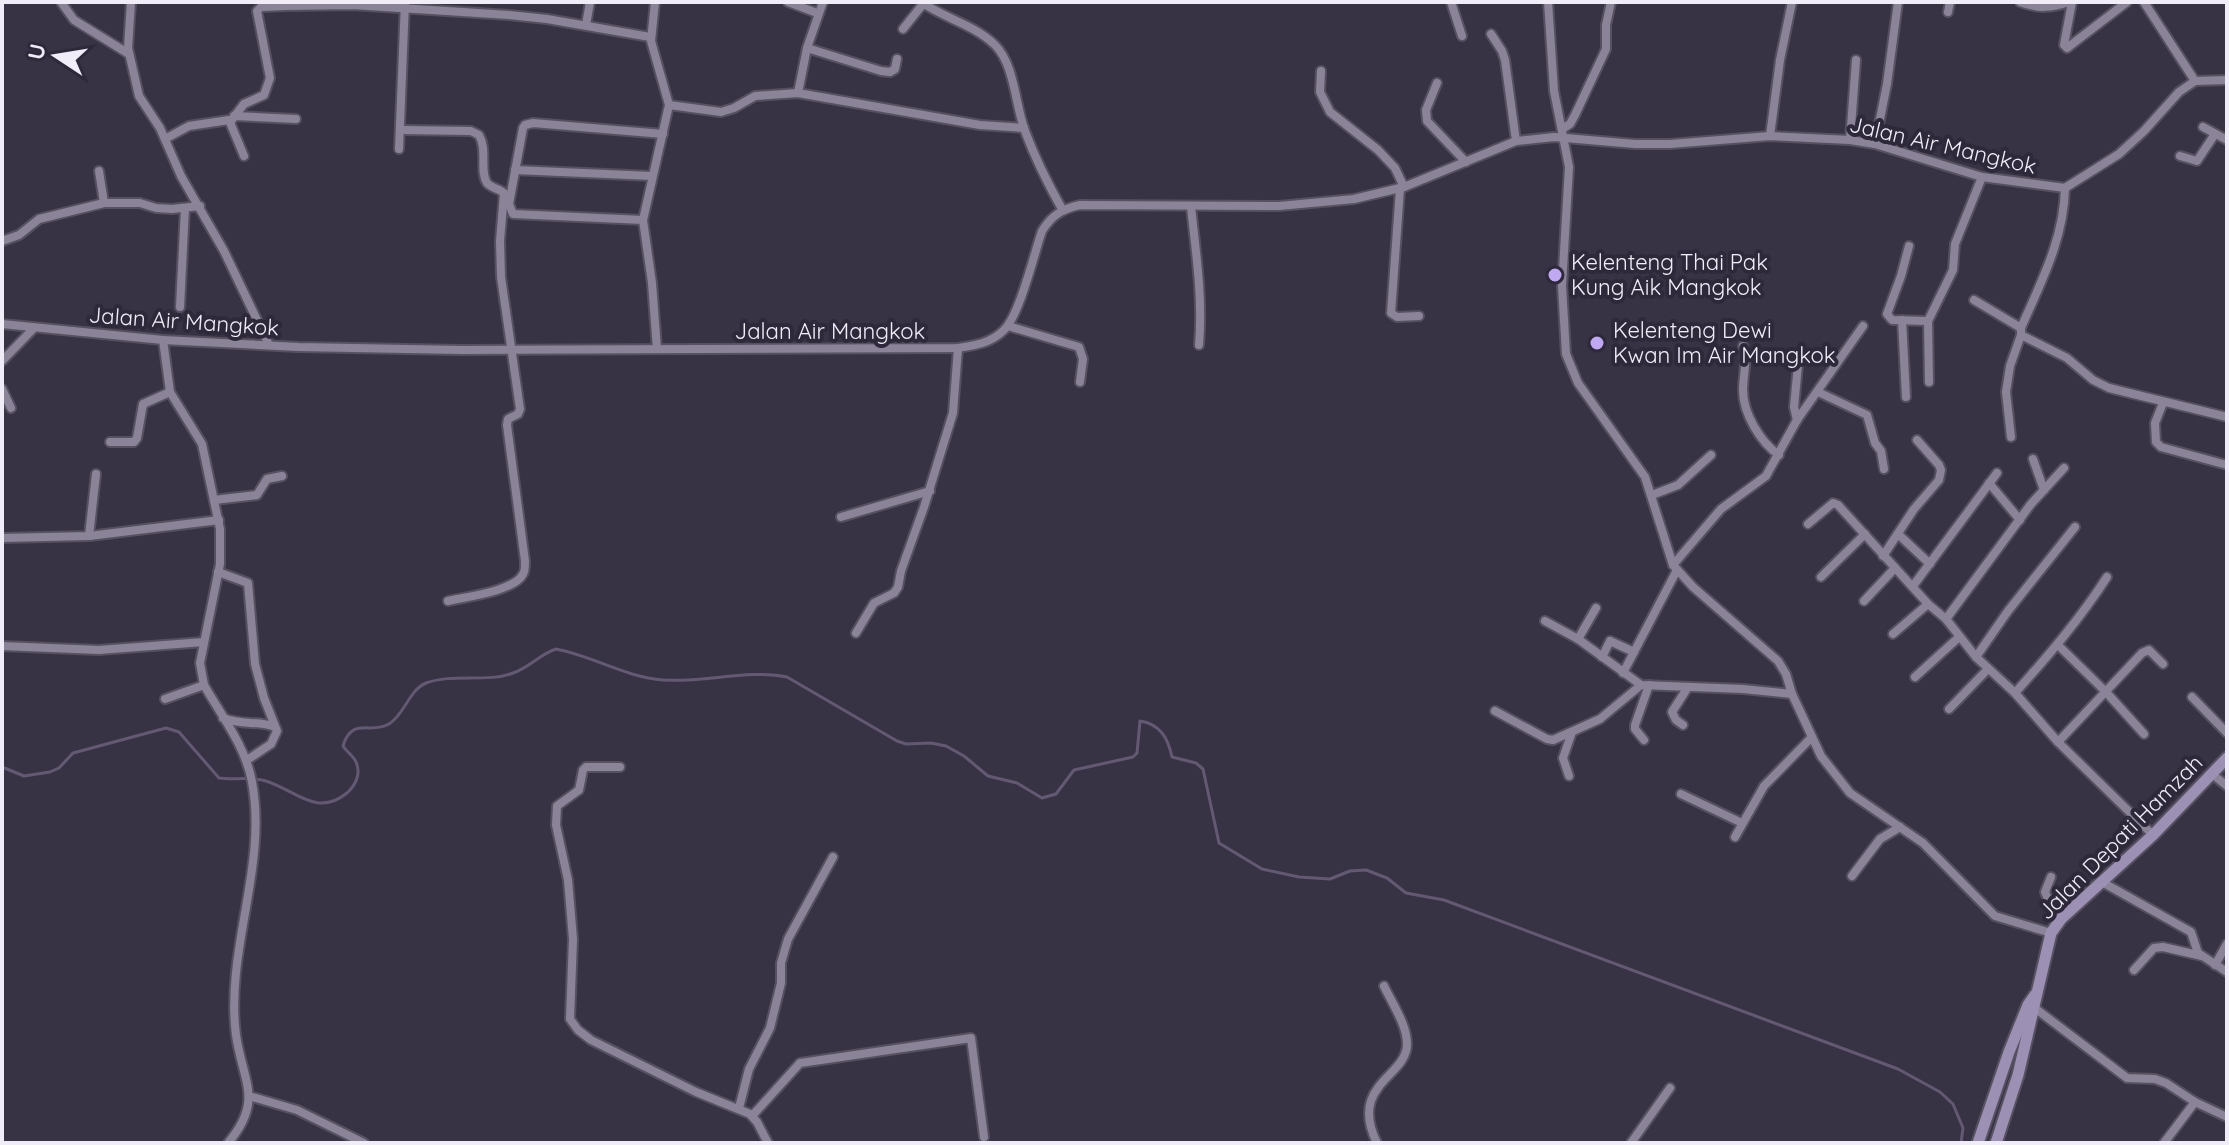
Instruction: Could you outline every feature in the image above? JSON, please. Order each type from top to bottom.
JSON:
[{"type":"main road","name":"Jalan Depati Hamzah","points":[[1996,1143],[2018,1075],[2032,1002],[2051,933],[2061,919],[2153,835],[2227,758]]},
{"type":"main road","name":"Jalan Depati Hamzah","points":[[1978,1143],[2032,1002]]},
{"type":"street","points":[[61,2],[74,20],[129,54]]},
{"type":"street","points":[[131,2],[129,54],[139,96],[200,206],[269,345]]},
{"type":"street","points":[[586,25],[590,2]]},
{"type":"street","points":[[655,2],[650,37],[669,105],[643,220],[657,349]]},
{"type":"street","points":[[788,2],[817,13]]},
{"type":"street","points":[[798,93],[807,48],[823,2]]},
{"type":"street","points":[[1451,2],[1462,36]]},
{"type":"street","points":[[1548,2],[1554,91],[1569,167],[1562,286],[1566,354],[1578,383],[1637,464],[1652,495],[1675,568],[1778,661],[1821,756],[1850,793],[1923,843],[1995,916],[2051,933]]},
{"type":"street","points":[[1563,133],[1575,115],[1606,49],[1606,25],[1611,2]]},
{"type":"street","points":[[1770,136],[1792,2]]},
{"type":"street","points":[[1875,144],[1898,2]]},
{"type":"street","points":[[1948,12],[1950,2]]},
{"type":"street","points":[[2020,2],[2039,8],[2071,2],[2064,45],[2067,48],[2127,2]]},
{"type":"street","points":[[2144,2],[2195,81]]},
{"type":"street","points":[[232,119],[244,104],[264,95],[270,83],[257,11],[261,7],[345,3],[405,5],[586,25],[650,37]]},
{"type":"street","points":[[903,29],[922,3],[987,38],[999,50],[1008,70],[1024,128],[1062,209],[1042,231],[1008,326],[1079,347],[1083,359],[1080,382]]},
{"type":"street","points":[[399,149],[405,5]]},
{"type":"street","points":[[1491,34],[1505,60],[1516,141]]},
{"type":"street","points":[[807,48],[881,71],[895,69],[897,59]]},
{"type":"street","points":[[1850,140],[1856,60]]},
{"type":"street","points":[[1321,71],[1320,92],[1330,112],[1378,150],[1395,168],[1402,188],[1391,313],[1397,317],[1419,316]]},
{"type":"street","points":[[2011,437],[2006,392],[2010,366],[2060,237],[2065,213],[2065,188],[2119,154],[2179,92],[2195,81],[2227,80]]},
{"type":"street","points":[[1437,83],[1426,110],[1427,121],[1466,162]]},
{"type":"street","points":[[669,105],[721,112],[755,96],[798,93],[980,125],[1024,128]]},
{"type":"street","points":[[232,119],[244,156]]},
{"type":"street","points":[[165,139],[189,126],[225,120],[296,119]]},
{"type":"street","points":[[643,220],[513,214],[509,204],[523,128],[528,123],[663,134]]},
{"type":"street","points":[[2203,127],[2227,140]]},
{"type":"street","points":[[402,130],[471,131],[482,140],[488,184],[504,193],[501,277],[520,409],[518,414],[508,419],[507,425],[524,573],[504,588],[448,601]]},
{"type":"street","name":"Jalan Air Mangkok","points":[[1062,209],[1105,204],[1279,206],[1354,199],[1402,188],[1516,141],[1563,133],[1635,144],[1770,136],[1850,140],[1875,144],[1982,177],[2065,188]]},
{"type":"street","points":[[2180,156],[2197,161],[2215,134]]},
{"type":"street","points":[[515,170],[652,176]]},
{"type":"street","points":[[99,171],[104,203]]},
{"type":"street","points":[[1929,382],[1928,321],[1956,263],[1955,244],[1982,177]]},
{"type":"street","points":[[2,237],[19,235],[39,219],[104,203],[137,202],[162,208],[200,206]]},
{"type":"street","points":[[1191,207],[1199,279],[1199,345]]},
{"type":"street","points":[[180,307],[185,208]]},
{"type":"street","points":[[1909,246],[1887,314],[1892,320],[1928,321]]},
{"type":"street","points":[[1974,300],[2109,388],[2227,417]]},
{"type":"street","points":[[1902,320],[1906,397]]},
{"type":"street","name":"Jalan Air Mangkok","points":[[2,324],[163,340],[462,350],[958,348],[980,345],[1008,326]]},
{"type":"street","points":[[1623,673],[1675,568],[1721,509],[1766,476],[1797,420],[1863,326]]},
{"type":"street","points":[[2,361],[34,328]]},
{"type":"street","points":[[163,340],[170,392],[202,444],[222,545],[200,674],[248,765],[253,784],[256,841],[234,1008],[236,1037],[249,1096],[246,1119],[228,1143]]},
{"type":"street","points":[[1743,346],[1746,362],[1743,396],[1760,435],[1779,455]]},
{"type":"street","points":[[856,633],[874,603],[897,590],[953,413],[958,348]]},
{"type":"street","points":[[1782,357],[1798,365],[1794,407],[1797,420]]},
{"type":"street","points":[[2,389],[11,408]]},
{"type":"street","points":[[110,442],[134,442],[143,404],[170,392]]},
{"type":"street","points":[[1818,392],[1867,415],[1875,443],[1881,451],[1884,469]]},
{"type":"street","points":[[2163,403],[2155,423],[2156,442],[2161,447],[2227,465]]},
{"type":"street","points":[[1883,556],[1914,509],[1939,480],[1939,465],[1917,440]]},
{"type":"street","points":[[1652,495],[1678,485],[1711,455]]},
{"type":"street","points":[[2033,459],[2044,490]]},
{"type":"street","points":[[1946,619],[2020,520],[2064,468]]},
{"type":"street","points":[[1913,586],[1997,473]]},
{"type":"street","points":[[89,536],[96,474]]},
{"type":"street","points":[[214,500],[257,495],[267,479],[282,476]]},
{"type":"street","points":[[1989,483],[2020,520]]},
{"type":"street","points":[[841,517],[930,491]]},
{"type":"street","points":[[1808,524],[1833,503],[1928,604],[1946,619],[1976,657],[2153,835]]},
{"type":"street","points":[[2,538],[89,536],[219,520]]},
{"type":"street","points":[[1976,657],[2008,611],[2075,527]]},
{"type":"street","points":[[1821,577],[1865,534]]},
{"type":"street","points":[[1898,534],[1930,564]]},
{"type":"street","points":[[1864,601],[1895,568]]},
{"type":"street","points":[[218,572],[248,583],[255,664],[277,736],[248,765]]},
{"type":"street","points":[[2015,693],[2058,645],[2107,577]]},
{"type":"street","points":[[1893,634],[1928,604]]},
{"type":"street","points":[[1578,639],[1596,608]]},
{"type":"street","points":[[1545,621],[1578,639],[1623,673],[1645,685],[1792,694]]},
{"type":"street","points":[[1915,677],[1958,638]]},
{"type":"street","points":[[1602,657],[1610,641],[1634,652]]},
{"type":"street","points":[[2,646],[99,650],[204,642]]},
{"type":"street","points":[[2058,645],[2144,734]]},
{"type":"street","points":[[2058,742],[2142,653],[2149,650],[2163,664]]},
{"type":"street","points":[[1949,709],[1988,669]]},
{"type":"street","points":[[165,699],[204,685]]},
{"type":"street","points":[[1495,711],[1553,740],[1600,719],[1645,685]]},
{"type":"street","points":[[1644,740],[1635,725],[1645,685]]},
{"type":"street","points":[[1683,725],[1672,712],[1688,687]]},
{"type":"street","points":[[2192,697],[2227,733]]},
{"type":"street","points":[[223,718],[240,724],[262,723],[275,727]]},
{"type":"street","points":[[1569,776],[1563,758],[1572,731]]},
{"type":"street","points":[[1735,837],[1775,773],[1812,737]]},
{"type":"street","points":[[620,767],[590,766],[583,770],[579,790],[562,800],[555,816],[568,880],[573,939],[570,1019],[591,1040],[752,1116],[768,1143]]},
{"type":"street","points":[[2212,774],[2227,786]]},
{"type":"street","points":[[1681,794],[1742,823]]},
{"type":"street","points":[[1852,876],[1880,839],[1900,827]]},
{"type":"street","points":[[739,1108],[749,1069],[770,1028],[788,939],[833,857]]},
{"type":"street","points":[[2051,877],[2045,892],[2061,919]]},
{"type":"street","points":[[2102,882],[2191,932],[2196,949],[2202,956],[2227,972]]},
{"type":"street","points":[[2215,965],[2227,944]]},
{"type":"street","points":[[2134,970],[2154,948],[2163,947],[2202,956]]},
{"type":"street","points":[[1377,1143],[1371,1117],[1372,1096],[1377,1085],[1405,1056],[1407,1049],[1402,1025],[1384,986]]},
{"type":"street","points":[[2032,1002],[2127,1078],[2155,1079],[2166,1083],[2195,1102],[2227,1117]]},
{"type":"street","points":[[752,1116],[800,1063],[971,1038],[984,1137]]},
{"type":"street","points":[[1631,1143],[1670,1088]]},
{"type":"street","points":[[249,1096],[297,1110],[364,1143]]},
{"type":"street","points":[[2164,1143],[2195,1102]]},
{"type":"waterway","points":[[2,767],[24,776],[50,772],[59,768],[73,753],[166,728],[179,732],[219,778],[262,780],[304,799],[325,803],[347,793],[357,778],[354,758],[343,746],[351,731],[389,724],[415,691],[426,683],[503,676],[519,671],[556,649],[635,675],[663,680],[757,675],[787,677],[897,741],[946,746],[988,776],[1017,783],[1042,798],[1056,794],[1074,770],[1133,757],[1137,753],[1140,721],[1153,725],[1162,733],[1172,757],[1196,763],[1203,769],[1219,843],[1262,869],[1299,877],[1330,879],[1350,871],[1366,870],[1387,878],[1406,893],[1444,900],[1898,1069],[1940,1092],[1953,1104],[1963,1128],[1961,1143]]},
{"type":"place","name":"Kelenteng Thai Pak Kung Aik Mangkok","points":[[1555,275]]},
{"type":"place","name":"Kelenteng Dewi Kwan Im Air Mangkok","points":[[1597,343]]}]
